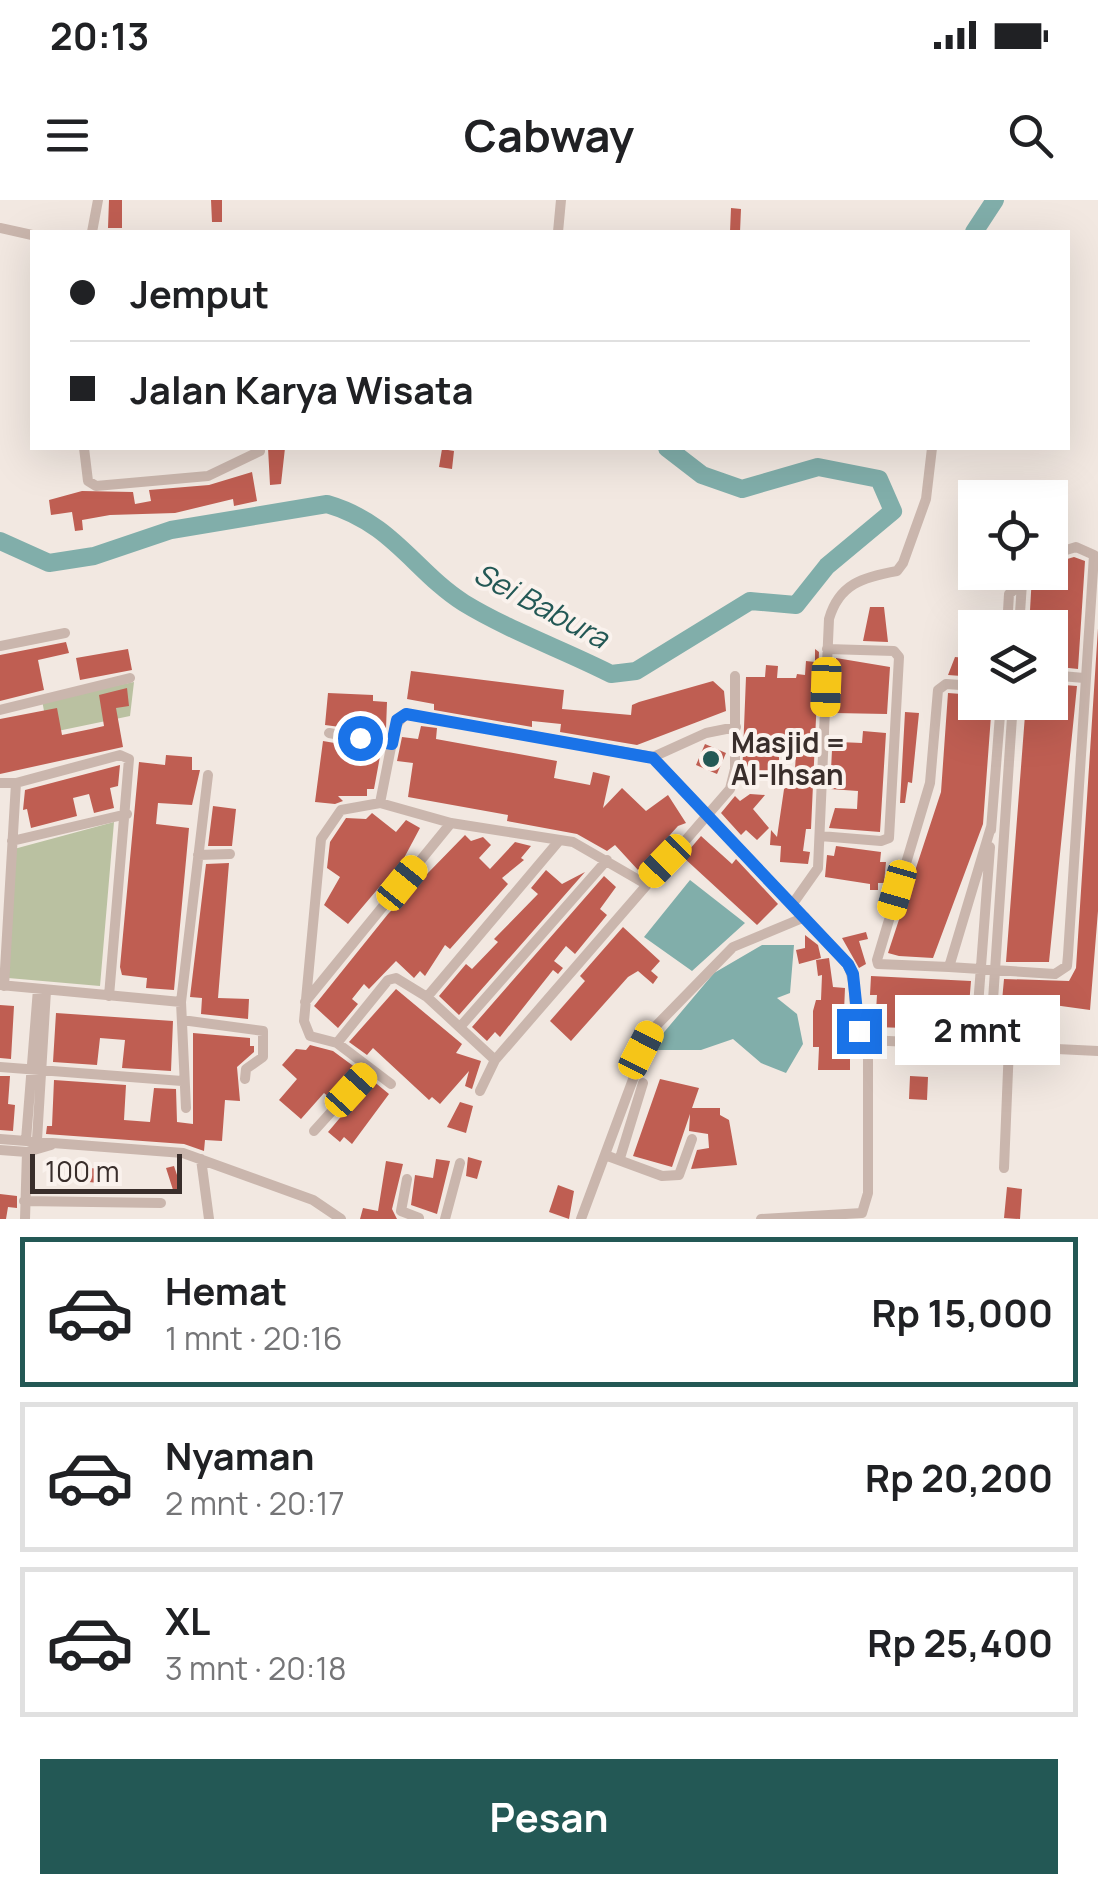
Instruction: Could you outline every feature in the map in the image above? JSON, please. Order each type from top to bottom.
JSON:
[{"type":"street","points":[[92,230],[98,200]]},
{"type":"street","points":[[558,230],[561,200]]},
{"type":"street","points":[[0,228],[30,235]]},
{"type":"street","points":[[84,450],[88,481],[96,486],[208,476],[260,451]]},
{"type":"street","points":[[794,902],[818,868],[829,620],[842,591],[872,575],[897,571],[903,563],[926,498],[932,450]]},
{"type":"street","points":[[958,685],[946,684],[938,690],[930,783],[878,964],[1052,975],[1067,966],[1094,555],[1076,547],[1068,549]]},
{"type":"street","points":[[0,646],[64,633]]},
{"type":"street","points":[[820,836],[882,841],[889,838],[900,658],[894,651],[827,649]]},
{"type":"street","points":[[480,1090],[494,1060],[576,972],[644,883],[707,818],[734,780],[734,676]]},
{"type":"street","points":[[1068,677],[1084,678]]},
{"type":"street","points":[[0,710],[130,678]]},
{"type":"street","points":[[380,803],[397,720],[406,714],[653,758],[706,733],[736,727]]},
{"type":"street","points":[[976,1046],[1000,720]]},
{"type":"street","points":[[990,1045],[1012,720]]},
{"type":"street","points":[[328,733],[392,744]]},
{"type":"street","points":[[0,783],[16,783],[126,756],[130,764],[127,814],[109,996]]},
{"type":"street","points":[[653,758],[707,818],[794,902],[853,974],[855,1021],[868,1040],[868,1194],[862,1214],[761,1219]]},
{"type":"street","points":[[186,1108],[181,1002],[208,775]]},
{"type":"street","points":[[16,783],[3,899],[2,986],[181,1002]]},
{"type":"street","points":[[391,1084],[337,1042],[308,1034],[305,1003],[321,839],[341,810],[380,803],[451,823],[506,828],[558,842],[573,842],[644,883]]},
{"type":"street","points":[[8,833],[127,814]]},
{"type":"street","points":[[305,1003],[451,823]]},
{"type":"street","points":[[948,967],[992,828]]},
{"type":"street","points":[[426,997],[558,842]]},
{"type":"street","points":[[198,855],[230,854]]},
{"type":"street","points":[[460,1027],[607,860]]},
{"type":"street","points":[[581,1219],[651,1031],[733,947],[805,916]]},
{"type":"street","points":[[337,1042],[391,978],[402,980],[426,997],[494,1060]]},
{"type":"street","points":[[25,1219],[42,990]]},
{"type":"street","points":[[182,1020],[263,1032],[263,1058],[246,1068],[245,1080]]},
{"type":"street","points":[[868,1040],[1098,1051]]},
{"type":"street","points":[[1004,1168],[1009,1046]]},
{"type":"street","points":[[0,1067],[182,1082]]},
{"type":"street","points":[[314,1132],[370,1069]]},
{"type":"street","points":[[620,1158],[643,1083]]},
{"type":"street","points":[[605,1155],[662,1176],[680,1175],[692,1139]]},
{"type":"street","points":[[0,1140],[201,1158],[313,1200],[341,1219]]},
{"type":"street","points":[[0,1150],[30,1144]]},
{"type":"street","points":[[201,1158],[209,1219]]},
{"type":"street","points":[[445,1219],[460,1163]]},
{"type":"street","points":[[407,1179],[401,1212],[420,1219]]},
{"type":"street","points":[[24,1201],[98,1206],[161,1204]]},
{"type":"street","points":[[98,1206],[98,1219]]},
{"type":"green space","points":[[134,682],[130,716],[48,733],[42,700]]},
{"type":"green space","points":[[114,822],[100,986],[8,978],[14,849]]},
{"type":"water","points":[[690,880],[745,923],[692,971],[644,937]]},
{"type":"water","points":[[762,945],[794,945],[790,993],[777,998],[797,1014],[803,1044],[786,1073],[761,1063],[733,1039],[701,1050],[649,1050],[714,973]]},
{"type":"building","points":[[109,200],[122,200],[122,228],[108,228]]},
{"type":"building","points":[[211,200],[222,200],[222,222],[212,222]]},
{"type":"building","points":[[731,208],[741,209],[740,230],[730,230]]},
{"type":"building","points":[[268,450],[285,450],[281,484],[270,485]]},
{"type":"building","points":[[442,450],[454,451],[452,469],[439,467]]},
{"type":"building","points":[[252,472],[257,501],[234,506],[233,499],[175,513],[110,515],[82,520],[83,530],[75,531],[72,512],[51,515],[49,500],[82,491],[133,492],[135,504],[151,501],[149,490],[209,485]]},
{"type":"building","points":[[1068,559],[1085,561],[1078,669],[1068,668],[1068,610],[1030,610],[1031,590],[1068,590]]},
{"type":"building","points":[[870,607],[884,607],[888,642],[863,641]]},
{"type":"building","points":[[1098,628],[1098,911],[1090,1010],[1032,1002],[1031,1025],[1000,1023],[1004,979],[1069,981],[1076,968]]},
{"type":"building","points":[[66,642],[69,653],[38,660],[44,690],[0,701],[0,655]]},
{"type":"building","points":[[128,649],[132,670],[80,680],[76,658]]},
{"type":"building","points":[[815,649],[819,652],[811,829],[806,829],[803,851],[810,852],[808,864],[780,862],[781,846],[770,845],[771,830],[777,837],[787,769],[795,769],[796,753],[779,752],[779,769],[785,769],[777,779],[742,778],[746,677],[765,677],[766,665],[778,666],[777,678],[805,675],[806,661],[815,662]]},
{"type":"building","points":[[955,657],[958,676],[948,675]]},
{"type":"building","points":[[836,658],[890,667],[887,714],[834,713]]},
{"type":"building","points":[[411,671],[564,690],[562,709],[631,715],[632,705],[639,702],[713,681],[724,691],[726,711],[637,745],[560,732],[561,724],[532,721],[532,727],[434,710],[434,704],[407,699]]},
{"type":"building","points":[[1068,685],[1077,686],[1049,962],[1006,962],[1025,720],[1068,720]]},
{"type":"building","points":[[127,688],[129,706],[116,708],[123,747],[0,774],[0,719],[57,708],[62,735],[104,726],[99,695]]},
{"type":"building","points":[[328,693],[373,695],[373,701],[387,702],[386,729],[371,727],[370,731],[325,725]]},
{"type":"building","points":[[948,693],[958,694],[958,720],[991,720],[983,824],[933,958],[888,953],[941,792]]},
{"type":"building","points":[[905,712],[919,713],[912,783],[908,782],[905,803],[900,803]]},
{"type":"building","points":[[421,726],[437,728],[436,739],[557,761],[554,778],[590,785],[593,772],[610,776],[603,808],[622,788],[646,811],[668,795],[686,823],[678,826],[638,870],[615,845],[607,851],[577,834],[507,821],[508,815],[408,797],[413,763],[397,761],[402,737],[418,739]]},
{"type":"building","points":[[863,731],[886,733],[880,832],[829,828],[835,808],[857,809],[858,791],[830,789],[832,750],[839,750],[839,742],[862,743]]},
{"type":"building","points":[[323,741],[381,751],[374,789],[367,789],[367,796],[338,796],[343,801],[335,804],[315,802]]},
{"type":"building","name":"Masjid = Al-Ihsan","points":[[705,744],[726,753],[717,774],[696,765]]},
{"type":"building","points":[[166,755],[192,757],[192,770],[200,770],[192,805],[158,803],[156,824],[189,828],[174,990],[146,988],[147,978],[122,975],[120,967],[139,762],[165,765]]},
{"type":"building","points":[[120,765],[118,786],[110,788],[114,808],[94,813],[89,794],[73,798],[77,816],[31,828],[27,809],[23,810],[25,790]]},
{"type":"building","points":[[750,794],[765,795],[753,809],[769,828],[757,840],[746,830],[741,835],[721,813],[735,796],[740,801]]},
{"type":"building","points":[[213,806],[236,809],[232,846],[208,846]]},
{"type":"building","points":[[372,813],[396,832],[406,820],[420,828],[404,858],[348,924],[324,905],[340,877],[327,868],[330,842],[346,818],[366,819]]},
{"type":"building","points":[[465,835],[471,841],[483,837],[491,845],[479,858],[490,869],[515,842],[531,846],[521,858],[524,860],[502,878],[508,884],[450,949],[445,945],[425,976],[420,971],[414,978],[396,961],[369,989],[364,984],[352,999],[358,1004],[338,1028],[314,1006],[388,914]]},
{"type":"building","points":[[701,836],[732,864],[736,859],[778,904],[757,925],[683,857]]},
{"type":"building","points":[[836,846],[881,852],[880,862],[886,862],[884,883],[878,883],[878,890],[870,890],[870,884],[825,877],[827,855],[834,856]]},
{"type":"building","points":[[229,863],[218,998],[249,999],[248,1019],[201,1014],[202,998],[190,997],[206,864]]},
{"type":"building","points":[[546,870],[562,884],[585,872],[459,1015],[439,996],[466,964],[472,969],[498,942],[494,939],[538,894],[531,888]]},
{"type":"building","points":[[604,876],[616,887],[600,909],[607,915],[575,954],[566,946],[554,961],[563,968],[558,974],[553,970],[500,1037],[495,1032],[487,1041],[472,1027]]},
{"type":"building","points":[[623,927],[660,961],[651,971],[658,977],[653,984],[638,971],[628,977],[571,1041],[550,1021],[585,981],[580,976]]},
{"type":"building","points":[[866,932],[868,939],[859,941],[866,964],[859,968],[842,938]]},
{"type":"building","points":[[805,935],[818,945],[821,958],[799,964],[796,950],[805,948]]},
{"type":"building","points":[[829,958],[833,987],[845,988],[843,1035],[850,1051],[850,1070],[818,1070],[819,1047],[813,1047],[813,1011],[816,1000],[821,1000],[822,975],[818,976],[816,960]]},
{"type":"building","points":[[871,976],[971,981],[967,1030],[875,1027],[877,995],[870,995]]},
{"type":"building","points":[[396,989],[462,1044],[456,1053],[481,1061],[472,1089],[465,1086],[469,1071],[440,1104],[432,1097],[429,1100],[373,1048],[367,1055],[349,1042]]},
{"type":"building","points":[[0,1005],[14,1006],[11,1059],[0,1058]]},
{"type":"building","points":[[56,1013],[173,1021],[171,1071],[122,1068],[125,1040],[100,1038],[97,1065],[53,1062]]},
{"type":"building","points":[[193,1033],[250,1038],[250,1046],[254,1046],[254,1052],[237,1067],[240,1101],[225,1100],[222,1141],[205,1140],[204,1151],[184,1144],[46,1134],[47,1126],[52,1126],[54,1080],[126,1085],[124,1120],[150,1122],[154,1088],[176,1089],[177,1122],[193,1124]]},
{"type":"building","points":[[310,1045],[333,1051],[356,1068],[330,1098],[324,1093],[301,1119],[279,1100],[297,1079],[282,1065],[296,1049],[306,1050]]},
{"type":"building","points":[[0,1076],[10,1076],[8,1104],[15,1105],[13,1131],[0,1130]]},
{"type":"building","points":[[910,1076],[928,1077],[927,1100],[909,1099]]},
{"type":"building","points":[[660,1079],[699,1088],[692,1108],[720,1108],[720,1115],[729,1120],[737,1165],[691,1169],[697,1150],[709,1148],[708,1134],[689,1131],[690,1114],[672,1167],[633,1156]]},
{"type":"building","points":[[372,1080],[389,1094],[352,1144],[344,1137],[340,1142],[328,1132]]},
{"type":"building","points":[[460,1102],[473,1106],[466,1133],[447,1127]]},
{"type":"building","points":[[468,1157],[482,1161],[477,1179],[466,1176]]},
{"type":"building","points":[[436,1159],[450,1161],[437,1214],[411,1205],[415,1175],[433,1178]]},
{"type":"building","points":[[386,1161],[403,1164],[392,1209],[397,1219],[360,1219],[363,1208],[378,1211]]},
{"type":"building","points":[[174,1166],[182,1190],[174,1193],[166,1168]]},
{"type":"building","points":[[90,1168],[110,1170],[108,1184],[89,1182]]},
{"type":"building","points":[[558,1185],[574,1191],[569,1219],[549,1212]]},
{"type":"building","points":[[1007,1187],[1022,1189],[1020,1219],[1004,1218]]},
{"type":"building","points":[[0,1194],[17,1196],[17,1208],[8,1207],[6,1219],[0,1219]]},
{"type":"waterway","name":"Sei Babura","points":[[975,230],[995,200]]},
{"type":"waterway","name":"Sei Babura","points":[[0,541],[49,563],[94,556],[171,530],[327,504],[369,523],[464,603],[611,674],[636,671],[750,601],[796,605],[827,566],[893,511],[879,479],[818,467],[742,489],[702,475],[670,450]]},
{"type":"place","name":"Masjid = Al-Ihsan","points":[[711,759]]},
{"type":"route","points":[[360,738],[392,744],[397,720],[406,714],[653,758],[848,964],[853,974],[853,1004],[859,1031]]}]
